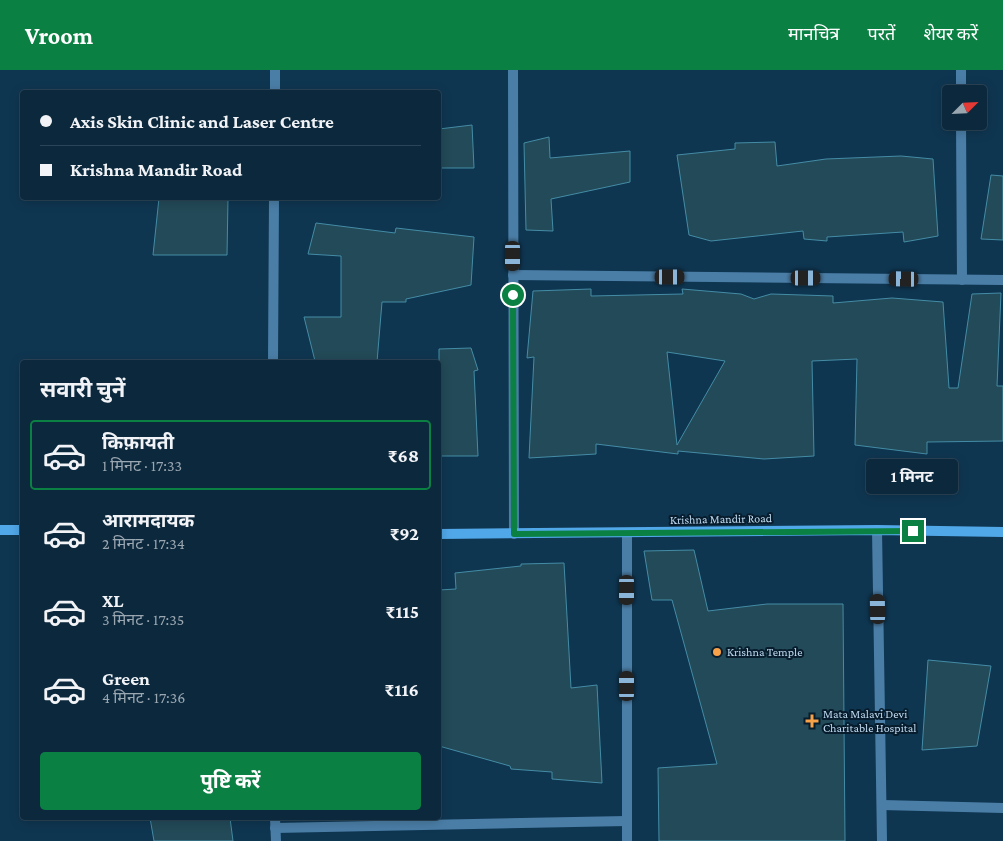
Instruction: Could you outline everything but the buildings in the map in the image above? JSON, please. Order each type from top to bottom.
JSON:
[{"type":"street","points":[[275,70],[275,90]]},
{"type":"street","points":[[513,70],[514,534]]},
{"type":"street","points":[[961,70],[961,85]]},
{"type":"street","points":[[961,130],[962,280]]},
{"type":"street","points":[[273,360],[274,200]]},
{"type":"street","points":[[513,275],[1003,280]]},
{"type":"street","points":[[0,530],[20,530]]},
{"type":"street","points":[[877,530],[882,841]]},
{"type":"street","name":"Krishna Mandir Road","points":[[441,534],[877,530],[1003,532]]},
{"type":"street","points":[[627,533],[627,841]]},
{"type":"street","points":[[882,805],[1003,808]]},
{"type":"street","points":[[276,841],[275,823],[627,821]]},
{"type":"place","name":"Krishna Temple","points":[[717,652]]},
{"type":"place","name":"Mata Malavi Devi Charitable Hospital","points":[[812,721]]},
{"type":"route","points":[[513,295],[514,534],[913,531]]}]
